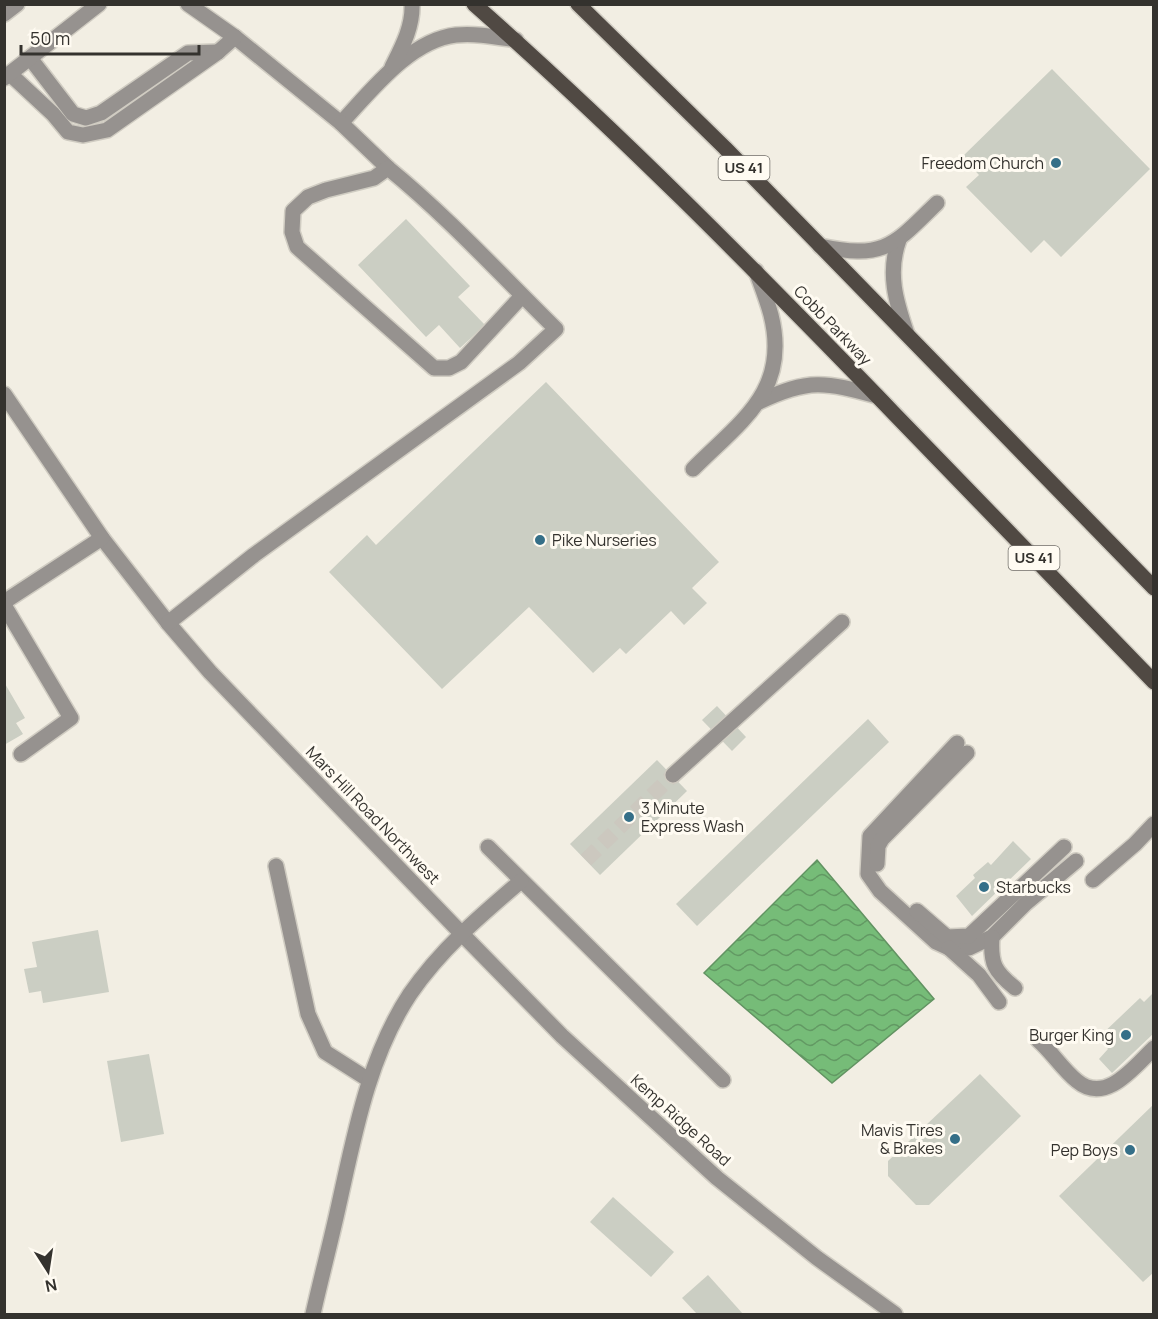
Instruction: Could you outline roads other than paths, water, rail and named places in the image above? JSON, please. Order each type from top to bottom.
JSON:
[{"type":"main road","name":"Cobb Parkway","points":[[474,4],[613,131],[756,271],[1152,681]]},
{"type":"main road","name":"US 41","points":[[578,4],[654,77],[1154,588]]},
{"type":"street","points":[[4,14],[17,4]]},
{"type":"street","points":[[99,4],[7,76],[53,114],[68,132],[83,135],[107,130],[218,52],[235,37]]},
{"type":"street","points":[[168,623],[254,555],[519,363],[556,329],[414,189],[388,168],[341,123],[235,37],[188,4]]},
{"type":"street","points":[[390,69],[404,42],[412,17],[412,4]]},
{"type":"street","points":[[341,123],[390,69],[434,40],[456,35],[483,35],[516,40]]},
{"type":"street","points":[[30,58],[73,114],[86,118],[101,113],[188,53],[218,52]]},
{"type":"street","points":[[388,168],[374,178],[308,197],[293,211],[292,232],[297,248],[434,368],[440,370],[461,362],[522,296]]},
{"type":"street","points":[[820,246],[864,251],[879,249],[899,240],[937,203]]},
{"type":"street","points":[[899,240],[892,274],[896,300],[907,334]]},
{"type":"street","points":[[756,271],[771,313],[776,346],[774,365],[759,402]]},
{"type":"street","points":[[693,469],[759,402],[782,392],[806,385],[830,384],[877,396]]},
{"type":"street","name":"Mars Hill Road Northwest","points":[[4,394],[102,537],[168,623],[210,672],[461,933]]},
{"type":"street","points":[[21,754],[71,718],[4,604],[102,537]]},
{"type":"street","points":[[673,775],[842,622]]},
{"type":"street","points":[[999,1002],[979,975],[949,948],[936,942],[880,891],[868,874],[870,836],[962,748],[878,846],[877,864],[886,884],[947,937],[969,936],[1064,847]]},
{"type":"street","points":[[1093,880],[1154,825]]},
{"type":"street","points":[[488,847],[723,1080]]},
{"type":"street","points":[[949,948],[969,948],[992,938],[1026,903],[1076,861]]},
{"type":"street","points":[[276,866],[308,1014],[325,1052],[369,1080]]},
{"type":"street","points":[[312,1314],[369,1080],[388,1037],[410,995],[438,958],[461,933],[521,881]]},
{"type":"street","name":"Kemp Ridge Road","points":[[461,933],[562,1036],[717,1178],[817,1258],[895,1314]]},
{"type":"street","points":[[992,938],[993,964],[999,975],[1015,988]]},
{"type":"street","points":[[1038,1040],[1051,1051],[1077,1081],[1091,1089],[1106,1088],[1119,1081],[1154,1048]]},
{"type":"water","points":[[817,860],[934,999],[832,1083],[704,973]]},
{"type":"tunnel","points":[[586,860],[673,775]]},
{"type":"place","name":"Freedom Church","points":[[1056,163]]},
{"type":"place","name":"Pike Nurseries","points":[[540,540]]},
{"type":"place","name":"3 Minute Express Wash","points":[[629,817]]},
{"type":"place","name":"Starbucks","points":[[984,887]]},
{"type":"place","name":"Burger King","points":[[1126,1035]]},
{"type":"place","name":"Mavis Tires & Brakes","points":[[955,1139]]},
{"type":"place","name":"Pep Boys","points":[[1130,1150]]}]
